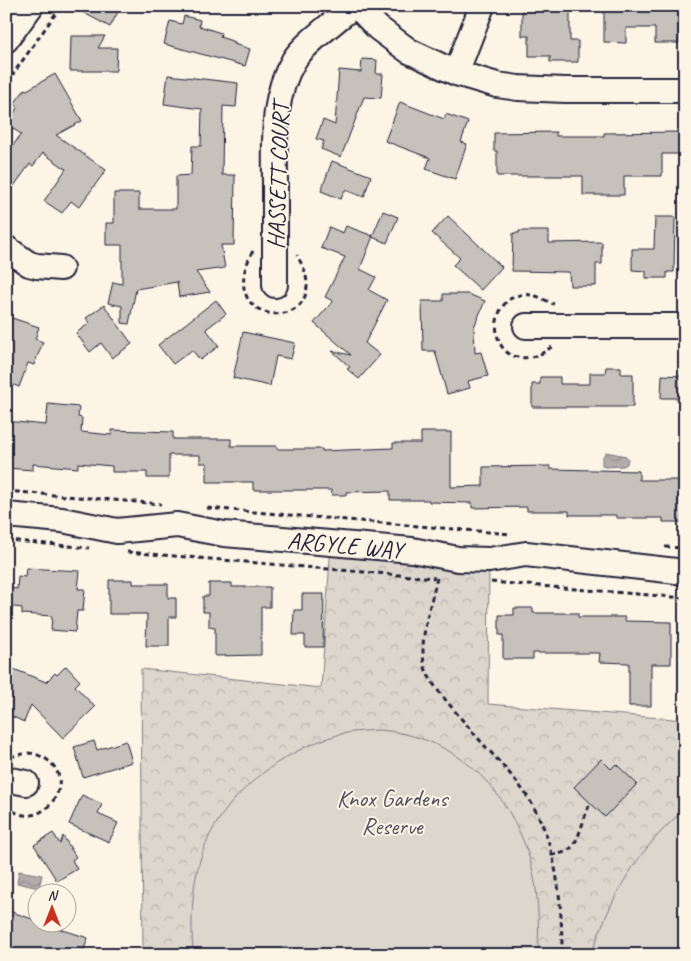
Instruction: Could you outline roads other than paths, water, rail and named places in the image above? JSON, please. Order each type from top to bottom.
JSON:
[{"type":"street","points":[[6,40],[30,6]]},
{"type":"street","name":"HASSETT COURT","points":[[275,285],[275,121],[283,81],[295,58],[353,6]]},
{"type":"street","points":[[357,6],[378,28],[400,45],[421,57],[456,72],[497,85],[565,90],[685,90]]},
{"type":"street","points":[[456,72],[482,6]]},
{"type":"street","points":[[6,248],[29,264],[62,268]]},
{"type":"street","points":[[526,326],[685,326]]},
{"type":"street","name":"ARGYLE WAY","points":[[6,515],[62,520],[117,531],[177,525],[224,534],[412,550],[458,559],[490,560],[532,555],[685,572]]},
{"type":"water","points":[[606,452],[626,456],[628,459],[627,464],[604,467],[602,465],[602,458]]},
{"type":"water","points":[[19,871],[42,875],[40,884],[28,886],[17,883]]},
{"type":"park label","name":"Knox Gardens Reserve","points":[[392,812]]}]
